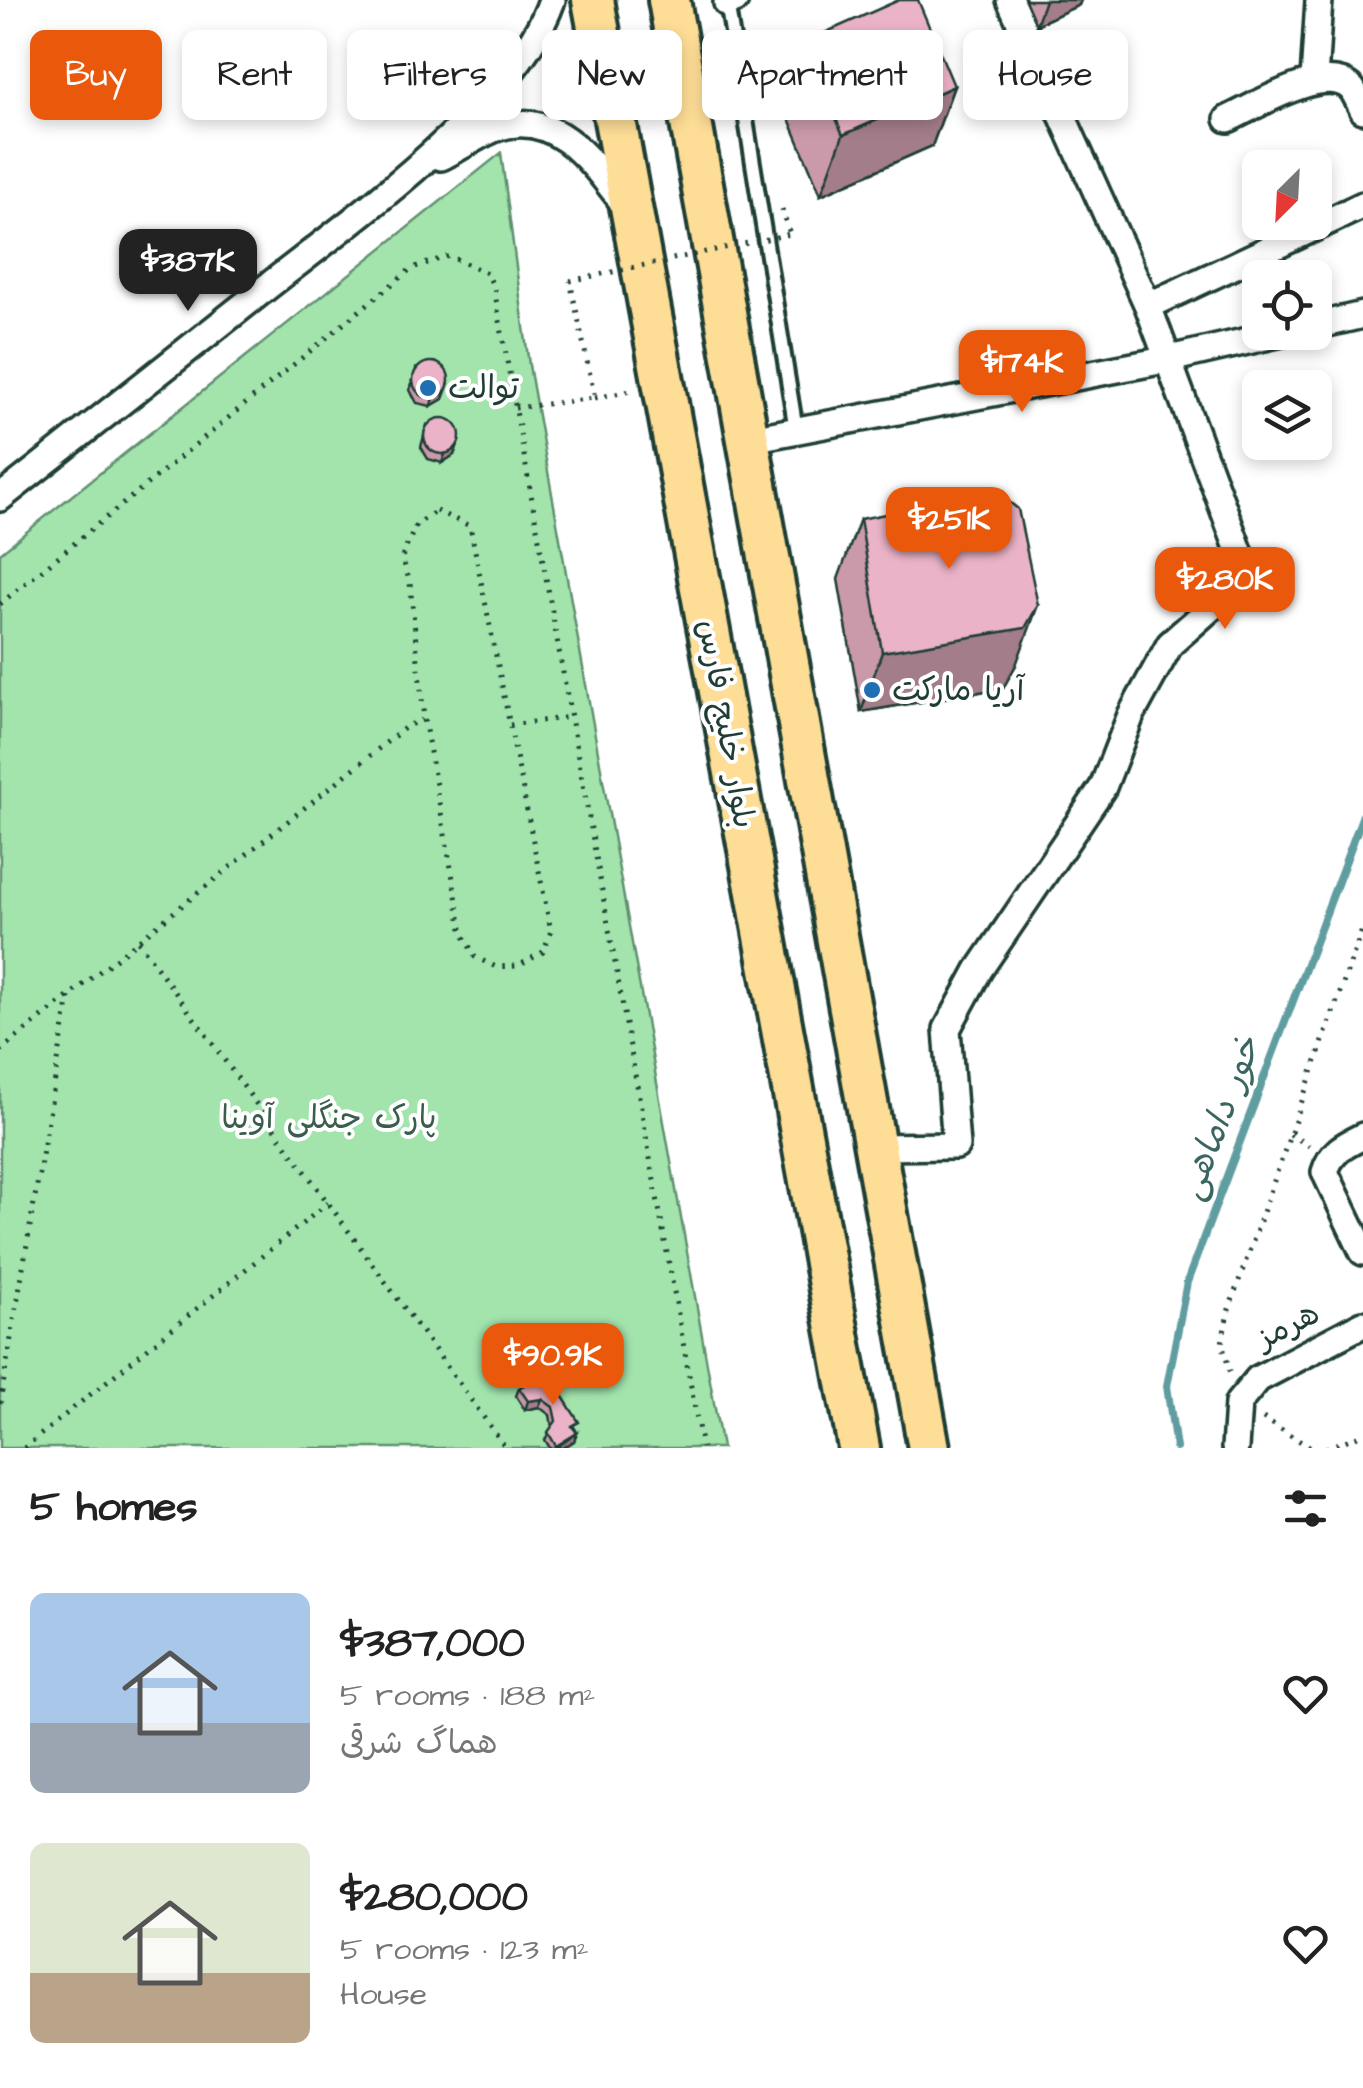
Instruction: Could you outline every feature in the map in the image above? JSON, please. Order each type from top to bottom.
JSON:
[{"type":"main road","name":"بلوار خلیج فارس","points":[[593,0],[860,1448]]},
{"type":"main road","points":[[669,0],[929,1448]]},
{"type":"street","points":[[0,498],[410,173],[495,89],[544,24],[552,0]]},
{"type":"street","points":[[874,1147],[956,1146],[947,1029],[979,970],[1102,786],[1131,715],[1170,644],[1248,575],[1148,306],[1010,0]]},
{"type":"street","points":[[1314,80],[1320,0]]},
{"type":"street","points":[[1228,119],[1314,80],[1331,79],[1351,88],[1363,110]]},
{"type":"street","points":[[410,173],[498,128],[530,123],[571,140],[632,215]]},
{"type":"street","points":[[1148,306],[1363,206]]},
{"type":"street","points":[[1332,322],[1363,315]]},
{"type":"street","points":[[746,440],[1242,342]]},
{"type":"street","points":[[1363,1136],[1329,1158],[1325,1172],[1363,1252]]},
{"type":"street","name":"هرمز","points":[[1238,1403],[1258,1378],[1363,1324]]},
{"type":"street","points":[[1236,1448],[1238,1403]]},
{"type":"lane","points":[[729,1],[796,430]]},
{"type":"path","points":[[516,408],[595,398],[570,281],[790,234],[783,209]]},
{"type":"path","points":[[0,604],[412,268],[433,259],[463,259],[487,273],[494,288],[516,408],[702,1448]]},
{"type":"path","points":[[436,511],[470,526],[551,931],[543,952],[533,961],[496,967],[475,957],[463,934],[424,719],[410,584],[402,557],[416,526],[436,511]]},
{"type":"path","points":[[510,726],[571,717]]},
{"type":"path","points":[[0,1051],[407,726],[424,719]]},
{"type":"path","points":[[1311,1448],[1238,1403],[1222,1342],[1228,1312],[1363,927]]},
{"type":"path","points":[[138,941],[506,1448]]},
{"type":"path","points":[[0,1403],[69,996]]},
{"type":"path","points":[[24,1448],[328,1203]]},
{"type":"path","points":[[1326,1448],[1363,1434]]},
{"type":"green space","name":"پارک جنگلی آوینا","points":[[501,153],[529,365],[722,1448],[0,1448],[0,553]]},
{"type":"building","points":[[899,0],[918,0],[931,30],[831,30]]},
{"type":"building","points":[[943,60],[954,86],[943,91]]},
{"type":"building","points":[[837,120],[877,120],[843,135]]},
{"type":"building","name":"توالت","points":[[431,362],[443,368],[449,380],[443,392],[431,398],[419,392],[413,380],[419,368]]},
{"type":"building","name":"توالت","points":[[442,418],[454,424],[460,436],[454,448],[442,454],[430,448],[424,436],[430,424]]},
{"type":"building","points":[[997,492],[1018,509],[1038,605],[1025,628],[882,652],[860,519]]},
{"type":"building","points":[[540,1375],[544,1382],[551,1378],[579,1422],[572,1426],[577,1433],[556,1446],[548,1432],[556,1421],[553,1407],[542,1399],[528,1401],[519,1388]]},
{"type":"waterway","name":"خور داماهی","points":[[1176,1448],[1167,1386],[1187,1282],[1363,815]]},
{"type":"place","name":"توالت","points":[[428,388]]},
{"type":"place","name":"آریا مارکت","points":[[872,690]]}]
